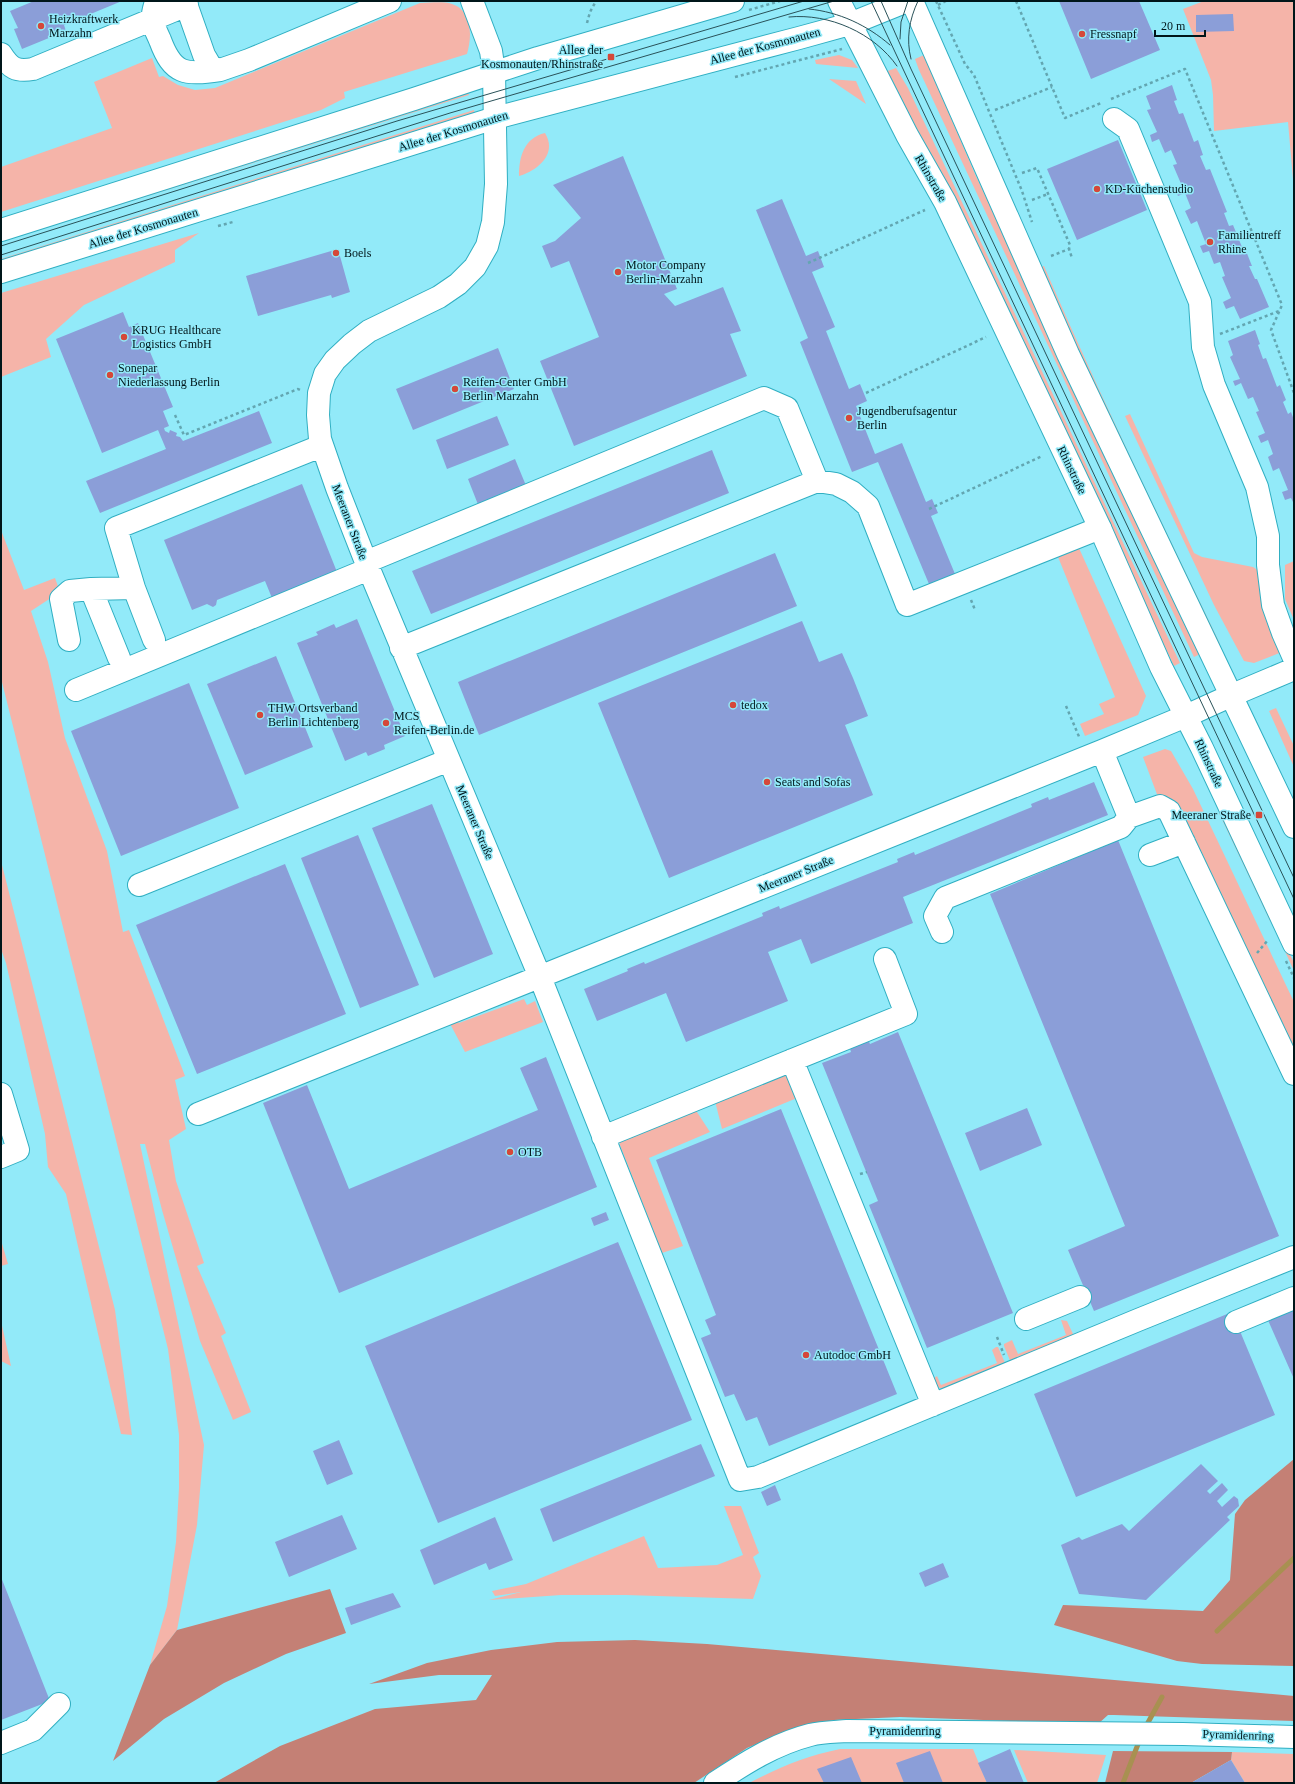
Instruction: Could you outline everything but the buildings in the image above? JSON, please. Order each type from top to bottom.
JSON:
[{"type":"main road","points":[[153,10],[164,52],[170,63],[176,68],[185,72],[200,73],[220,70],[249,60],[390,1]]},
{"type":"main road","name":"Meeraner Straße","points":[[473,1],[491,51],[494,72],[496,184],[493,222],[487,246],[475,267],[458,284],[439,297],[369,331],[335,360],[325,374],[319,393],[318,415],[321,446],[367,565],[540,977],[1102,751],[1230,696]]},
{"type":"main road","name":"Rhinstraße","points":[[838,1],[907,135],[945,202],[1100,528],[1161,667],[1186,716],[1294,944]]},
{"type":"main road","name":"Allee der Kosmonauten","points":[[1,272],[495,118],[850,24],[907,1]]},
{"type":"main road","points":[[912,1],[1068,354],[1294,828]]},
{"type":"main road","points":[[1,54],[12,68],[22,71],[33,69],[153,10],[186,3],[204,55],[211,67],[220,70]]},
{"type":"main road","points":[[1,230],[414,99],[494,72],[741,7]]},
{"type":"main road","points":[[1114,119],[1128,129],[1200,302],[1203,347],[1214,385],[1257,487],[1268,536],[1268,565],[1273,605],[1294,658]]},
{"type":"main road","points":[[76,690],[367,565],[764,398],[787,408],[816,481]]},
{"type":"main road","points":[[154,640],[134,588],[116,528],[321,446]]},
{"type":"main road","points":[[401,648],[816,481],[836,484],[852,492],[868,506],[907,605],[1100,528]]},
{"type":"main road","points":[[69,640],[61,599],[70,591],[134,588]]},
{"type":"main road","points":[[91,589],[119,658]]},
{"type":"main road","points":[[1230,696],[1294,669]]},
{"type":"main road","points":[[1102,751],[1129,817]]},
{"type":"main road","points":[[139,886],[449,760]]},
{"type":"main road","points":[[942,932],[935,916],[945,898],[1121,827],[1129,817],[1160,806],[1170,810],[1294,1074]]},
{"type":"main road","points":[[1150,855],[1184,842]]},
{"type":"main road","points":[[603,1137],[906,1014],[885,959]]},
{"type":"main road","points":[[198,1114],[433,1018],[540,977],[740,1480],[758,1477],[1294,1257]]},
{"type":"main road","points":[[792,1060],[933,1404]]},
{"type":"main road","points":[[1,1094],[18,1150],[1,1157]]},
{"type":"main road","points":[[1026,1319],[1080,1297]]},
{"type":"main road","points":[[1236,1322],[1294,1298]]},
{"type":"main road","points":[[1,1743],[33,1730],[59,1704]]},
{"type":"main road","name":"Pyramidenring","points":[[714,1783],[762,1754],[785,1743],[812,1734],[847,1731],[882,1730],[1183,1734],[1294,1737]]},
{"type":"path","points":[[587,23],[590,12],[596,1]]},
{"type":"path","points":[[741,7],[749,10],[780,1]]},
{"type":"path","points":[[936,1],[965,64],[974,75]]},
{"type":"path","points":[[1016,1],[1065,118],[1185,68],[1282,305],[1271,330],[1294,393]]},
{"type":"path","points":[[995,110],[1052,87]]},
{"type":"path","points":[[1022,174],[1037,168],[1070,245],[1069,249],[1072,258]]},
{"type":"path","points":[[1032,200],[1048,194]]},
{"type":"path","points":[[808,263],[925,210]]},
{"type":"path","points":[[1051,256],[1069,249]]},
{"type":"path","points":[[1214,337],[1279,311]]},
{"type":"path","points":[[866,393],[986,337]]},
{"type":"path","points":[[176,415],[184,435],[298,389],[304,391]]},
{"type":"path","points":[[929,509],[1042,456]]},
{"type":"path","points":[[1066,706],[1081,741]]},
{"type":"shaded area","points":[[1204,1],[1294,1],[1294,191],[1288,122],[1214,131],[1211,80],[1183,9]]},
{"type":"shaded area","points":[[420,3],[448,3],[459,7],[464,12],[469,25],[470,33],[467,54],[344,92],[345,98],[321,110],[1,212],[1,167],[112,128],[94,82],[152,58],[159,77],[163,76],[178,85],[195,90],[215,88]]},
{"type":"shaded area","points":[[839,55],[852,60],[858,68],[816,64],[815,60]]},
{"type":"shaded area","points":[[924,55],[975,174],[1200,654],[1194,657],[919,70],[915,59]]},
{"type":"shaded area","points":[[896,68],[908,88],[1180,663],[1174,666],[964,222],[885,72]]},
{"type":"shaded area","points":[[829,79],[856,81],[866,104]]},
{"type":"shaded area","points":[[467,90],[469,95],[1,242],[1,236]]},
{"type":"shaded area","points":[[474,110],[475,116],[1,265],[1,259]]},
{"type":"shaded area","points":[[545,133],[549,148],[544,160],[539,166],[526,174],[519,176],[520,162],[524,149],[532,139]]},
{"type":"shaded area","points":[[199,233],[175,250],[175,262],[84,305],[46,339],[51,357],[1,377],[1,293]]},
{"type":"shaded area","points":[[1044,266],[1108,409],[1220,644],[1216,646],[1082,362],[1041,267]]},
{"type":"shaded area","points":[[1130,414],[1194,553],[1202,557],[1253,567],[1259,571],[1282,652],[1254,663],[1244,661],[1214,605],[1125,416]]},
{"type":"shaded area","points":[[1,530],[24,590],[55,578],[60,592],[31,611],[48,662],[65,738],[107,851],[123,932],[129,930],[185,1076],[175,1080],[186,1129],[169,1140],[176,1181],[204,1263],[197,1266],[226,1333],[221,1336],[251,1412],[233,1420],[200,1341],[162,1210],[145,1144],[140,1144],[204,1445],[197,1525],[177,1630],[150,1665],[167,1606],[176,1542],[179,1488],[179,1435],[168,1349],[1,678]]},
{"type":"shaded area","points":[[1078,546],[1146,696],[1138,715],[1085,736],[1080,724],[1104,714],[1099,704],[1115,697],[1056,552]]},
{"type":"shaded area","points":[[1294,561],[1294,620],[1285,599],[1285,565]]},
{"type":"shaded area","points":[[1276,708],[1294,746],[1294,767],[1269,711]]},
{"type":"shaded area","points":[[1165,749],[1171,751],[1193,789],[1294,1002],[1294,1058],[1158,797],[1143,757]]},
{"type":"shaded area","points":[[1220,806],[1273,919],[1270,921],[1219,813]]},
{"type":"shaded area","points":[[1,861],[115,1310],[132,1435],[121,1434],[66,1194],[48,1167],[45,1134],[6,963],[1,949]]},
{"type":"shaded area","points":[[1280,933],[1294,963],[1294,971],[1277,934]]},
{"type":"shaded area","points":[[524,999],[527,1005],[535,1001],[543,1022],[465,1052],[447,1018],[454,1016],[459,1023]]},
{"type":"shaded area","points":[[787,1072],[797,1098],[722,1129],[715,1101]]},
{"type":"shaded area","points":[[695,1109],[710,1132],[649,1158],[683,1246],[662,1253],[618,1140]]},
{"type":"shaded area","points":[[1,1240],[8,1264],[1,1266]]},
{"type":"shaded area","points":[[1061,1320],[1067,1321],[1073,1334],[1072,1337],[1011,1363],[1004,1344],[1012,1340],[1018,1354],[1066,1335]]},
{"type":"shaded area","points":[[1,1321],[11,1366],[1,1361]]},
{"type":"shaded area","points":[[998,1347],[1006,1365],[946,1390],[937,1387],[933,1379],[937,1376],[941,1385],[997,1363],[992,1350]]},
{"type":"shaded area","points":[[1294,1459],[1294,1666],[1202,1664],[1177,1661],[1054,1625],[1063,1605],[1203,1611],[1230,1580],[1235,1514],[1245,1500]]},
{"type":"shaded area","points":[[724,1506],[741,1506],[759,1553],[753,1557],[761,1576],[753,1599],[626,1595],[561,1595],[489,1600],[521,1592],[495,1596],[492,1591],[526,1584],[644,1536],[658,1568],[717,1565],[743,1555]]},
{"type":"shaded area","points":[[330,1589],[346,1633],[286,1654],[224,1683],[164,1719],[113,1761],[150,1665],[177,1630]]},
{"type":"shaded area","points":[[635,1640],[707,1644],[1294,1696],[1294,1721],[1114,1715],[1108,1715],[1098,1724],[900,1717],[834,1720],[791,1729],[747,1748],[694,1783],[214,1783],[280,1746],[375,1709],[476,1700],[492,1675],[439,1675],[369,1684],[427,1663],[491,1650],[557,1642]]},
{"type":"shaded area","points":[[840,1749],[973,1749],[987,1783],[749,1783],[793,1763]]},
{"type":"shaded area","points":[[1014,1750],[1106,1755],[1097,1783],[1028,1783]]},
{"type":"shaded area","points":[[1113,1751],[1232,1752],[1231,1760],[1191,1783],[1105,1783]]},
{"type":"shaded area","points":[[1232,1752],[1294,1754],[1294,1783],[1245,1783],[1231,1760]]},
{"type":"waterway","points":[[1217,1631],[1294,1558]]},
{"type":"waterway","points":[[1145,1728],[1162,1697]]},
{"type":"waterway","points":[[1123,1783],[1140,1739]]},
{"type":"tram line","points":[[1,246],[397,121],[804,1]]},
{"type":"tram line","points":[[1,255],[450,113],[834,1]]},
{"type":"tram line","points":[[871,1],[1294,899]]},
{"type":"tram line","points":[[881,1],[911,69],[1294,878]]},
{"type":"tram line","points":[[900,39],[901,22],[908,1]]},
{"type":"tram line","points":[[911,59],[909,52],[909,30],[912,15],[918,1]]},
{"type":"tram line","points":[[809,9],[842,16],[872,31],[890,45]]},
{"type":"tram line","points":[[789,17],[820,18],[849,28],[876,44],[897,66]]},
{"type":"place","name":"Heizkraftwerk Marzahn","points":[[41,26]]},
{"type":"place","name":"Fressnapf","points":[[1082,34]]},
{"type":"place","name":"Allee der Kosmonauten/Rhinstraße","points":[[611,57]]},
{"type":"place","name":"KD-Küchenstudio","points":[[1097,189]]},
{"type":"place","name":"Familientreff Rhine","points":[[1210,242]]},
{"type":"place","name":"Boels","points":[[336,253]]},
{"type":"place","name":"Motor Company Berlin-Marzahn","points":[[618,272]]},
{"type":"place","name":"KRUG Healthcare Logistics GmbH","points":[[124,337]]},
{"type":"place","name":"Sonepar Niederlassung Berlin","points":[[110,375]]},
{"type":"place","name":"Reifen-Center GmbH Berlin Marzahn","points":[[455,389]]},
{"type":"place","name":"Jugendberufsagentur Berlin","points":[[849,418]]},
{"type":"place","name":"tedox","points":[[733,705]]},
{"type":"place","name":"THW Ortsverband Berlin Lichtenberg","points":[[260,715]]},
{"type":"place","name":"MCS Reifen-Berlin.de","points":[[386,723]]},
{"type":"place","name":"Seats and Sofas","points":[[767,782]]},
{"type":"place","name":"Meeraner Straße","points":[[1259,815]]},
{"type":"place","name":"OTB","points":[[510,1152]]},
{"type":"place","name":"Autodoc GmbH","points":[[806,1355]]}]
